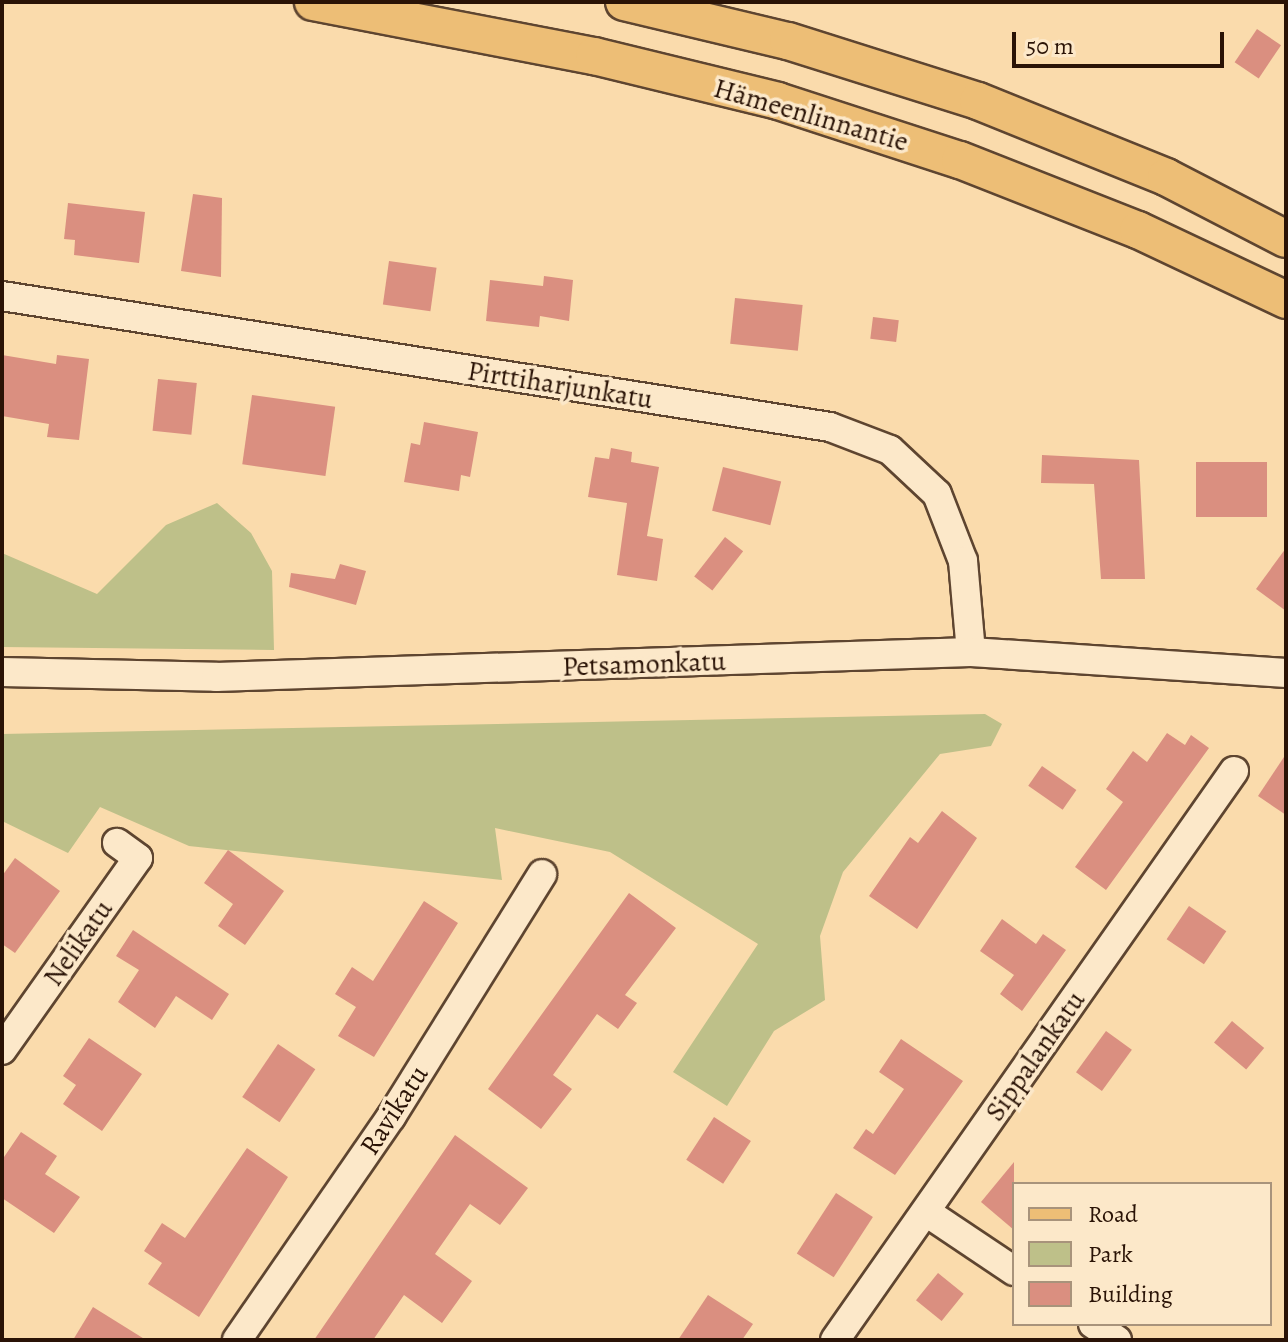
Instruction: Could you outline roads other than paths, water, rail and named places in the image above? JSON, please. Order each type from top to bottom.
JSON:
[{"type":"main road","name":"Hämeenlinnantie","points":[[313,2],[594,56],[778,101],[960,160],[1138,230],[1286,300]]},
{"type":"main road","points":[[624,2],[788,41],[978,101],[1166,177],[1286,239]]},
{"type":"street","name":"Pirttiharjunkatu","points":[[2,296],[830,427],[890,450],[937,494],[963,561],[971,652]]},
{"type":"street","name":"Petsamonkatu","points":[[2,672],[216,677],[971,652],[1286,673]]},
{"type":"street","name":"Sippalankatu","points":[[835,1340],[1234,771]]},
{"type":"street","name":"Nelikatu","points":[[2,1050],[138,858],[117,843]]},
{"type":"street","name":"Ravikatu","points":[[237,1340],[391,1117],[542,874]]},
{"type":"street","points":[[926,1212],[1012,1270]]},
{"type":"street","points":[[1096,1326],[1117,1340]]}]
